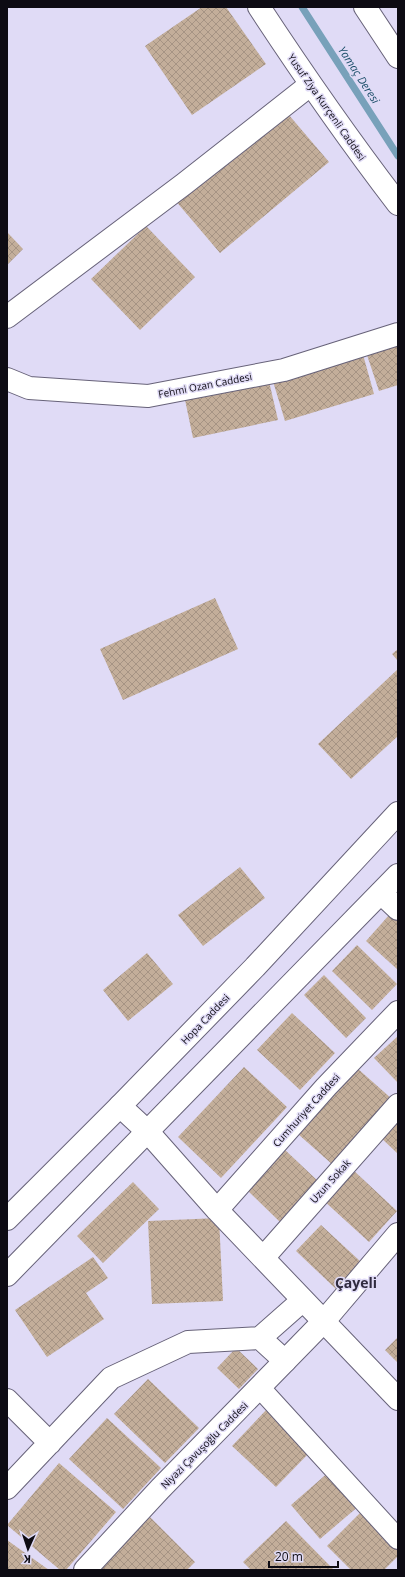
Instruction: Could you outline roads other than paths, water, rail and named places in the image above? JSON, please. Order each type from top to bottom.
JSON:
[{"type":"street","name":"Yusuf Ziya Kurçenli Caddesi","points":[[259,7],[310,85],[357,151],[398,204]]},
{"type":"street","points":[[365,7],[398,57]]},
{"type":"street","points":[[7,317],[184,184],[310,85]]},
{"type":"street","name":"Fehmi Ozan Caddesi","points":[[7,380],[29,388],[148,396],[284,370],[398,334]]},
{"type":"street","name":"Hopa Caddesi","points":[[7,1219],[120,1106],[256,966],[398,813]]},
{"type":"street","points":[[7,1276],[398,875]]},
{"type":"street","points":[[381,894],[398,909]]},
{"type":"street","name":"Cumhuriyet Caddesi","points":[[217,1210],[326,1087],[398,1012]]},
{"type":"street","name":"Uzun Sokak","points":[[263,1258],[398,1105]]},
{"type":"street","points":[[120,1106],[148,1132],[217,1210],[398,1399]]},
{"type":"street","name":"Niyazi Çavuşoğlu Caddesi","points":[[85,1570],[160,1489],[324,1321],[398,1234]]},
{"type":"street","points":[[7,1488],[111,1378],[188,1342],[260,1338],[303,1300]]},
{"type":"street","points":[[260,1338],[285,1361]]},
{"type":"street","points":[[260,1388],[398,1539]]},
{"type":"street","points":[[7,1400],[50,1443]]},
{"type":"waterway","name":"Yamaç Deresi","points":[[302,7],[398,156]]},
{"type":"district","name":"Çayeli","points":[[356,1283]]}]
